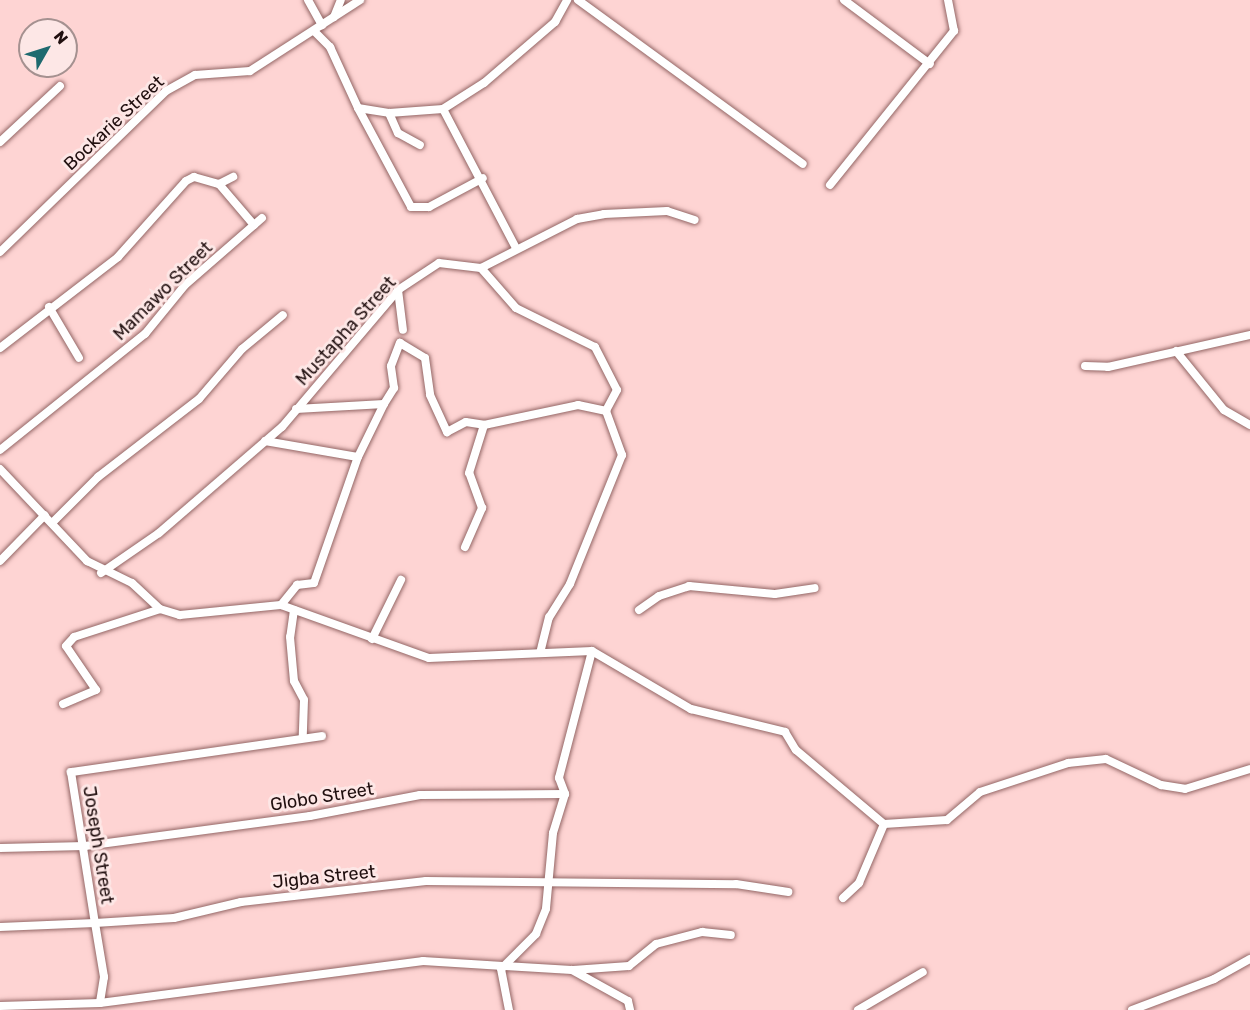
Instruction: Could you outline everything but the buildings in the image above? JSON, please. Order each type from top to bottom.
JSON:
[{"type":"street","points":[[308,0],[322,25]]},
{"type":"street","points":[[334,17],[341,0]]},
{"type":"street","name":"Bockarie Street","points":[[0,252],[166,92],[195,75],[250,70],[360,0]]},
{"type":"street","points":[[358,108],[389,113],[443,109],[484,83],[555,22],[567,0]]},
{"type":"street","points":[[578,0],[803,164]]},
{"type":"street","points":[[844,0],[930,64]]},
{"type":"street","points":[[830,185],[930,64],[954,31],[948,0]]},
{"type":"street","points":[[314,31],[330,47],[358,108],[411,207],[429,207],[483,178]]},
{"type":"street","points":[[0,142],[60,86]]},
{"type":"street","points":[[443,109],[483,178],[515,246]]},
{"type":"street","points":[[389,113],[398,132],[420,145]]},
{"type":"street","points":[[0,348],[49,307],[118,257],[186,181],[194,177],[219,184],[254,225]]},
{"type":"street","points":[[219,184],[233,177]]},
{"type":"street","points":[[540,653],[549,617],[570,584],[622,455],[606,411],[616,390],[595,347],[516,308],[481,268],[515,246],[577,219],[604,214],[667,211],[695,220]]},
{"type":"street","name":"Mamawo Street","points":[[0,450],[145,334],[185,285],[262,218]]},
{"type":"street","name":"Mustapha Street","points":[[101,573],[159,533],[265,441],[296,410],[398,290],[439,263],[481,268]]},
{"type":"street","points":[[398,290],[403,330]]},
{"type":"street","points":[[49,307],[79,358]]},
{"type":"street","points":[[53,522],[98,477],[199,399],[242,349],[283,315]]},
{"type":"street","points":[[1085,366],[1108,367],[1250,335]]},
{"type":"street","points":[[281,605],[297,585],[314,583],[358,456],[394,388],[391,366],[400,344],[425,358],[430,395],[447,432],[466,422],[484,425],[579,405],[606,411]]},
{"type":"street","points":[[1176,351],[1224,410],[1250,425]]},
{"type":"street","points":[[296,410],[384,404]]},
{"type":"street","points":[[465,547],[482,508],[470,473],[484,425]]},
{"type":"street","points":[[265,441],[358,456]]},
{"type":"street","points":[[0,469],[101,573],[132,584],[160,609],[180,615],[281,605],[429,658],[592,651],[691,709],[785,732],[796,750],[885,824],[947,820],[980,792],[1068,763],[1106,759],[1161,785],[1185,789],[1250,770]]},
{"type":"street","points":[[0,561],[45,515]]},
{"type":"street","points":[[372,639],[401,580]]},
{"type":"street","points":[[639,610],[659,596],[689,586],[775,594],[815,588]]},
{"type":"street","points":[[63,704],[96,690],[66,646],[74,637],[160,609]]},
{"type":"street","points":[[294,610],[290,637],[294,681],[304,700],[303,738],[322,736]]},
{"type":"street","points":[[501,969],[536,934],[555,880],[553,833],[566,794],[560,778],[592,651]]},
{"type":"street","name":"Joseph Street","points":[[100,1004],[104,977],[85,846],[71,772],[303,738]]},
{"type":"street","name":"Globo Street","points":[[0,848],[85,846],[310,816],[420,795],[566,794]]},
{"type":"street","points":[[843,898],[859,883],[885,824]]},
{"type":"street","name":"Jigba Street","points":[[0,927],[174,918],[241,902],[355,886],[555,880],[736,884],[788,892]]},
{"type":"street","points":[[0,1006],[100,1004],[423,960],[501,969],[608,971],[629,966],[656,944],[702,932],[731,935]]},
{"type":"street","points":[[1132,1010],[1214,980],[1250,959]]},
{"type":"street","points":[[501,969],[509,1010]]},
{"type":"street","points":[[572,970],[628,1001],[630,1010]]},
{"type":"street","points":[[858,1010],[923,972]]}]
